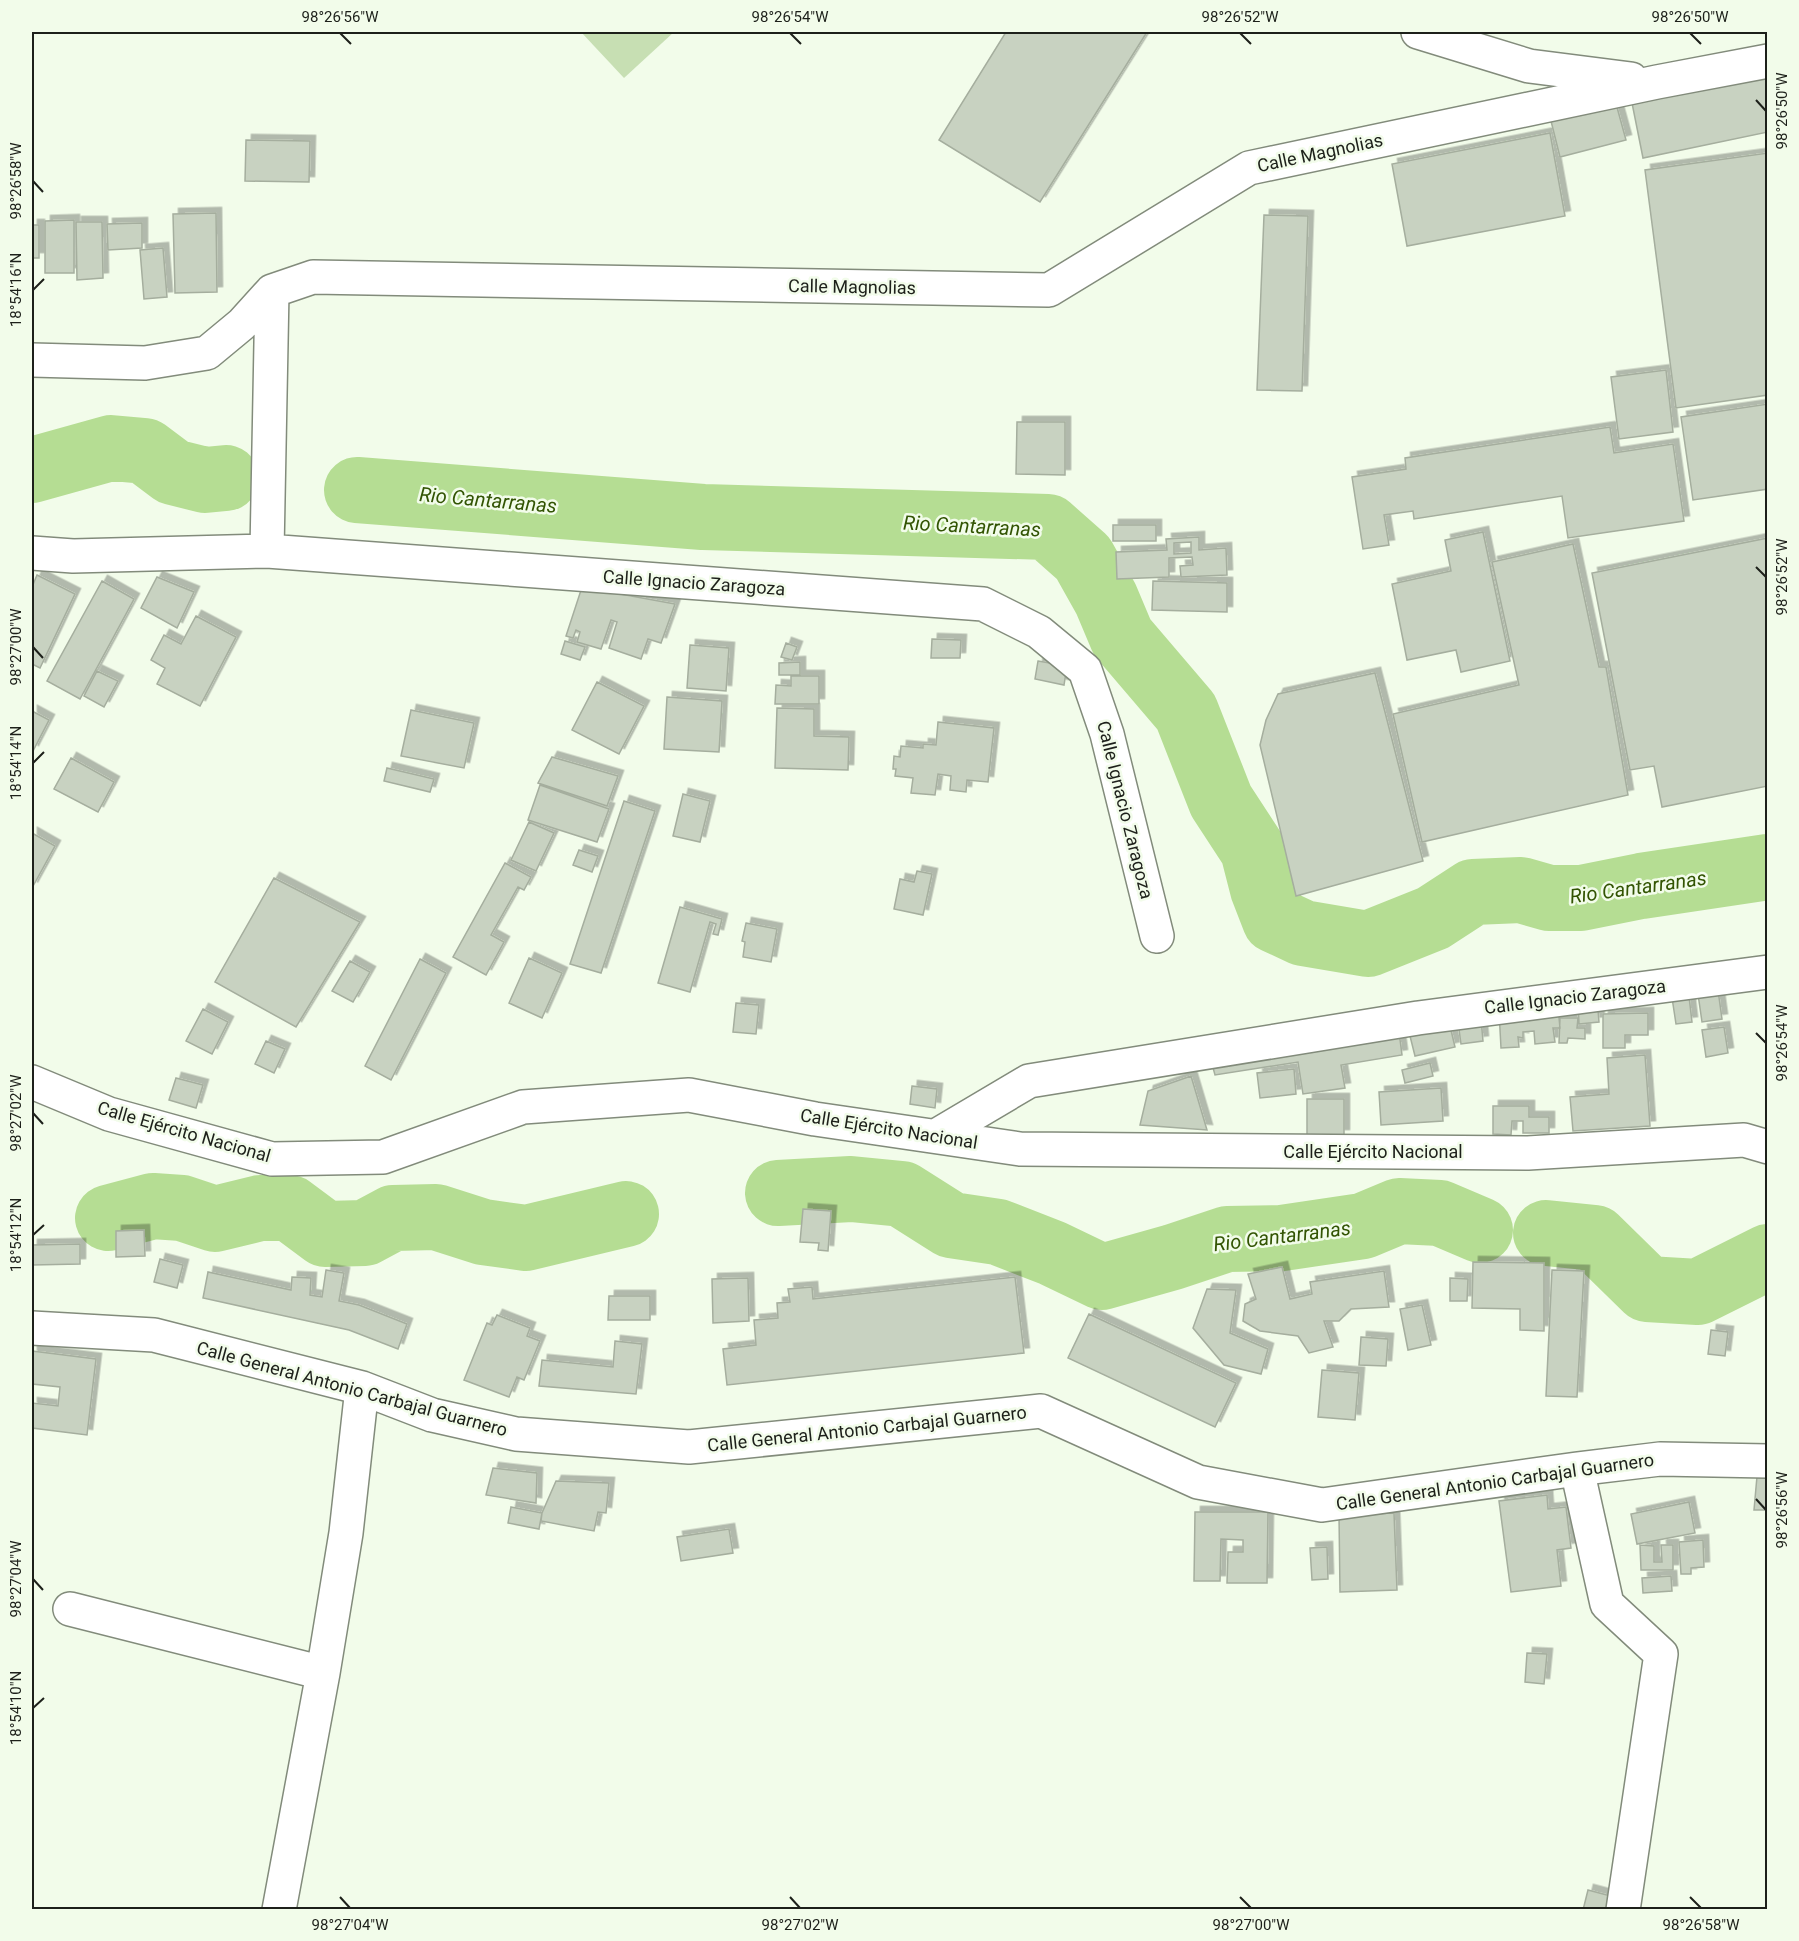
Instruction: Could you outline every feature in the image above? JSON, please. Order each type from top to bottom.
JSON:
[{"type":"street","points":[[1418,32],[1529,66],[1657,82]]},
{"type":"street","name":"Calle Magnolias","points":[[32,360],[145,363],[207,353],[242,324],[272,291],[312,277],[1049,290],[1248,168],[1767,61]]},
{"type":"street","points":[[267,551],[272,291]]},
{"type":"street","name":"Calle Ignacio Zaragoza","points":[[32,553],[73,556],[267,551],[983,604],[1039,632],[1084,670],[1107,734],[1157,936]]},
{"type":"street","name":"Calle Ignacio Zaragoza","points":[[936,1136],[1029,1081],[1418,1018],[1767,972]]},
{"type":"street","name":"Calle Ejército Nacional","points":[[32,1082],[109,1114],[272,1159],[384,1157],[523,1107],[689,1095],[815,1119],[1020,1149],[1528,1153],[1744,1140],[1767,1147]]},
{"type":"street","name":"Calle General Antonio Carbajal Guarnero","points":[[32,1328],[154,1335],[362,1388],[432,1415],[516,1434],[689,1447],[1041,1411],[1198,1482],[1322,1505],[1660,1459],[1767,1461]]},
{"type":"street","points":[[279,1910],[323,1673],[346,1533],[362,1388]]},
{"type":"street","points":[[1577,1469],[1607,1604],[1661,1654],[1623,1910]]},
{"type":"street","points":[[70,1609],[323,1673]]},
{"type":"green space","points":[[581,32],[674,32],[624,78]]},
{"type":"building","points":[[1006,32],[1147,32],[1040,202],[939,140]]},
{"type":"building","points":[[1768,75],[1768,132],[1643,158],[1632,103]]},
{"type":"building","points":[[1615,100],[1626,140],[1560,157],[1550,117]]},
{"type":"building","points":[[1550,133],[1565,216],[1407,246],[1392,164]]},
{"type":"building","points":[[246,140],[310,141],[309,182],[245,181]]},
{"type":"building","points":[[1768,153],[1768,395],[1676,408],[1645,170]]},
{"type":"building","points":[[216,213],[217,292],[175,293],[173,214]]},
{"type":"building","points":[[1264,215],[1308,216],[1302,391],[1257,390]]},
{"type":"building","points":[[74,220],[74,273],[45,273],[45,221]]},
{"type":"building","points":[[76,222],[102,222],[103,278],[77,280]]},
{"type":"building","points":[[142,223],[142,248],[108,250],[107,224]]},
{"type":"building","points":[[32,225],[39,225],[39,258],[32,258]]},
{"type":"building","points":[[163,248],[167,297],[144,299],[140,250]]},
{"type":"building","points":[[1666,370],[1673,432],[1619,439],[1611,377]]},
{"type":"building","points":[[1768,404],[1768,489],[1693,500],[1681,417]]},
{"type":"building","points":[[1017,422],[1065,422],[1065,475],[1016,474]]},
{"type":"building","points":[[1610,427],[1614,453],[1673,444],[1684,521],[1568,538],[1562,496],[1414,519],[1413,511],[1384,515],[1389,545],[1363,549],[1352,477],[1406,469],[1405,458]]},
{"type":"building","points":[[1113,525],[1156,525],[1156,541],[1113,541]]},
{"type":"building","points":[[1483,532],[1510,661],[1461,672],[1456,650],[1407,660],[1392,584],[1451,571],[1445,540]]},
{"type":"building","points":[[1199,537],[1199,550],[1226,548],[1227,575],[1181,577],[1180,566],[1193,565],[1192,557],[1169,558],[1169,577],[1117,579],[1116,552],[1167,550],[1166,539]],"holes":[[[1191,542],[1191,553],[1174,554],[1174,543]]]},
{"type":"building","points":[[1768,538],[1768,786],[1662,807],[1654,766],[1630,770],[1592,573]]},
{"type":"building","points":[[1573,544],[1599,667],[1606,667],[1628,795],[1422,842],[1393,714],[1519,685],[1492,562]]},
{"type":"building","points":[[37,575],[75,594],[40,668],[32,664],[32,587]]},
{"type":"building","points":[[157,577],[194,592],[177,628],[141,608]]},
{"type":"building","points":[[102,581],[134,599],[80,699],[47,681]]},
{"type":"building","points":[[1153,581],[1227,583],[1227,612],[1152,610]]},
{"type":"building","points":[[582,587],[675,604],[661,643],[648,639],[641,659],[609,648],[617,622],[611,620],[601,649],[577,642],[580,632],[576,630],[573,638],[566,636]]},
{"type":"building","points":[[196,616],[236,637],[200,706],[157,684],[165,668],[151,660],[164,635],[181,644]]},
{"type":"building","points":[[932,639],[961,640],[960,658],[931,658]]},
{"type":"building","points":[[565,641],[585,647],[580,660],[561,654]]},
{"type":"building","points":[[786,643],[797,647],[792,660],[781,657]]},
{"type":"building","points":[[690,645],[729,648],[726,691],[687,688]]},
{"type":"building","points":[[1038,661],[1067,666],[1064,685],[1035,679]]},
{"type":"building","points":[[800,662],[800,675],[779,675],[779,663]]},
{"type":"building","points":[[97,671],[118,681],[104,707],[84,696]]},
{"type":"building","points":[[1375,673],[1423,861],[1296,896],[1260,745],[1266,720],[1278,694]]},
{"type":"building","points":[[791,676],[819,676],[819,704],[775,704],[776,685],[791,686]]},
{"type":"building","points":[[597,682],[644,706],[619,754],[572,730]]},
{"type":"building","points":[[667,697],[722,701],[719,752],[664,749]]},
{"type":"building","points":[[777,708],[814,709],[814,736],[849,737],[848,770],[775,768]]},
{"type":"building","points":[[411,710],[474,723],[464,768],[401,756]]},
{"type":"building","points":[[32,711],[49,720],[33,751],[32,750]]},
{"type":"building","points":[[938,722],[994,728],[988,782],[967,780],[966,792],[950,790],[951,776],[938,774],[935,795],[911,793],[913,778],[895,776],[894,756],[900,757],[901,746],[923,748],[923,744],[936,745]]},
{"type":"building","points":[[552,757],[618,776],[607,806],[538,783]]},
{"type":"building","points":[[71,758],[114,782],[98,812],[54,789]]},
{"type":"building","points":[[387,768],[434,779],[430,792],[384,781]]},
{"type":"building","points":[[540,785],[609,809],[597,842],[528,820]]},
{"type":"building","points":[[683,794],[710,801],[700,842],[673,836]]},
{"type":"building","points":[[624,801],[655,811],[601,973],[570,964]]},
{"type":"building","points":[[529,822],[554,833],[536,871],[511,860]]},
{"type":"building","points":[[32,833],[55,846],[32,888]]},
{"type":"building","points":[[579,850],[598,856],[592,872],[573,865]]},
{"type":"building","points":[[505,863],[531,877],[524,890],[518,887],[491,935],[504,942],[486,975],[453,957]]},
{"type":"building","points":[[917,871],[932,874],[923,915],[894,909],[900,879],[914,882]]},
{"type":"building","points":[[274,878],[360,922],[296,1027],[215,982]]},
{"type":"building","points":[[680,907],[722,919],[718,935],[713,934],[716,924],[710,922],[690,992],[658,983]]},
{"type":"building","points":[[746,923],[777,929],[771,962],[743,957],[745,942],[742,941]]},
{"type":"building","points":[[529,958],[562,973],[542,1018],[509,1003]]},
{"type":"building","points":[[420,959],[446,973],[391,1080],[365,1066]]},
{"type":"building","points":[[350,961],[370,972],[353,1002],[332,991]]},
{"type":"building","points":[[1717,983],[1722,1019],[1702,1022],[1697,987]]},
{"type":"building","points":[[1688,988],[1692,1022],[1676,1024],[1671,991]]},
{"type":"building","points":[[1578,1001],[1598,1010],[1599,1022],[1579,1024]]},
{"type":"building","points":[[736,1003],[759,1005],[756,1034],[733,1032]]},
{"type":"building","points":[[1558,1007],[1560,1028],[1553,1028],[1555,1042],[1535,1044],[1534,1031],[1523,1032],[1523,1038],[1518,1037],[1519,1047],[1501,1048],[1499,1011]]},
{"type":"building","points":[[203,1009],[228,1022],[212,1054],[186,1041]]},
{"type":"building","points":[[1648,1013],[1648,1035],[1625,1035],[1625,1048],[1603,1048],[1603,1014]]},
{"type":"building","points":[[1560,1018],[1578,1018],[1577,1028],[1585,1028],[1585,1039],[1568,1038],[1567,1043],[1559,1043]]},
{"type":"building","points":[[1481,1019],[1483,1041],[1461,1044],[1458,1022]]},
{"type":"building","points":[[1450,1026],[1455,1047],[1415,1056],[1410,1036]]},
{"type":"building","points":[[1724,1027],[1728,1053],[1706,1057],[1702,1030]]},
{"type":"building","points":[[1399,1032],[1402,1055],[1341,1065],[1345,1088],[1303,1094],[1298,1062],[1215,1075],[1212,1064]]},
{"type":"building","points":[[266,1041],[285,1049],[274,1073],[255,1064]]},
{"type":"building","points":[[1645,1055],[1650,1126],[1573,1131],[1570,1097],[1609,1094],[1607,1058]]},
{"type":"building","points":[[1430,1063],[1433,1076],[1405,1083],[1402,1070]]},
{"type":"building","points":[[1294,1069],[1296,1094],[1260,1098],[1257,1073]]},
{"type":"building","points":[[1191,1076],[1207,1130],[1140,1125],[1148,1091]]},
{"type":"building","points":[[176,1078],[203,1085],[196,1108],[169,1100]]},
{"type":"building","points":[[912,1086],[937,1089],[935,1108],[910,1104]]},
{"type":"building","points":[[1441,1088],[1443,1121],[1381,1125],[1379,1092]]},
{"type":"building","points":[[1307,1099],[1344,1099],[1344,1135],[1307,1135]]},
{"type":"building","points":[[1493,1106],[1529,1106],[1529,1117],[1549,1117],[1549,1133],[1523,1133],[1523,1121],[1512,1121],[1511,1135],[1493,1134]]},
{"type":"building","points":[[803,1209],[831,1211],[828,1251],[818,1250],[819,1243],[800,1242]]},
{"type":"building","points":[[144,1230],[145,1256],[116,1257],[116,1231]]},
{"type":"building","points":[[80,1244],[80,1264],[32,1265],[32,1245]]},
{"type":"building","points":[[160,1259],[183,1265],[177,1288],[154,1282]]},
{"type":"building","points":[[1473,1262],[1544,1263],[1544,1331],[1520,1330],[1520,1309],[1472,1308]]},
{"type":"building","points":[[1282,1267],[1290,1299],[1312,1294],[1310,1282],[1384,1271],[1389,1307],[1351,1309],[1339,1321],[1324,1321],[1333,1347],[1309,1353],[1298,1336],[1260,1331],[1243,1321],[1245,1304],[1256,1299],[1248,1274]]},
{"type":"building","points":[[326,1270],[344,1273],[339,1301],[359,1305],[407,1324],[398,1349],[349,1330],[203,1298],[208,1272],[291,1290],[292,1277],[311,1278],[310,1295],[322,1297]]},
{"type":"building","points":[[1552,1270],[1584,1271],[1577,1397],[1546,1396]]},
{"type":"building","points":[[1015,1277],[1024,1353],[727,1385],[723,1349],[756,1345],[754,1320],[778,1318],[777,1303],[790,1302],[788,1289],[812,1287],[813,1299]]},
{"type":"building","points":[[748,1278],[749,1321],[713,1323],[712,1279]]},
{"type":"building","points":[[1450,1278],[1468,1279],[1467,1301],[1450,1301]]},
{"type":"building","points":[[1207,1289],[1236,1290],[1230,1333],[1268,1349],[1261,1374],[1224,1365],[1193,1328]]},
{"type":"building","points":[[609,1296],[650,1296],[650,1320],[608,1320]]},
{"type":"building","points":[[1422,1305],[1431,1345],[1408,1350],[1400,1309]]},
{"type":"building","points":[[1089,1314],[1236,1383],[1215,1427],[1068,1358]]},
{"type":"building","points":[[497,1315],[530,1328],[527,1336],[540,1341],[524,1380],[517,1377],[509,1397],[464,1380],[487,1323],[492,1325]]},
{"type":"building","points":[[1711,1330],[1728,1332],[1725,1356],[1708,1354]]},
{"type":"building","points":[[1361,1337],[1388,1339],[1386,1366],[1359,1365]]},
{"type":"building","points":[[615,1341],[642,1344],[636,1394],[539,1386],[542,1360],[613,1367]]},
{"type":"building","points":[[32,1351],[96,1359],[87,1435],[32,1428],[32,1403],[58,1406],[60,1387],[32,1384]]},
{"type":"building","points":[[1322,1370],[1359,1373],[1355,1420],[1318,1417]]},
{"type":"building","points":[[1758,1465],[1768,1466],[1768,1510],[1754,1510]]},
{"type":"building","points":[[493,1468],[537,1473],[536,1503],[486,1495]]},
{"type":"building","points":[[556,1481],[609,1483],[606,1513],[598,1512],[594,1531],[541,1521],[542,1513]]},
{"type":"building","points":[[1547,1495],[1548,1509],[1566,1507],[1571,1548],[1557,1550],[1561,1586],[1511,1592],[1499,1501]]},
{"type":"building","points":[[1689,1502],[1695,1533],[1637,1544],[1631,1514]]},
{"type":"building","points":[[511,1507],[542,1513],[539,1529],[508,1523]]},
{"type":"building","points":[[1195,1512],[1268,1512],[1267,1583],[1227,1583],[1228,1552],[1243,1552],[1243,1540],[1221,1539],[1220,1581],[1194,1581]]},
{"type":"building","points":[[1394,1513],[1397,1590],[1340,1592],[1339,1515]]},
{"type":"building","points":[[729,1529],[733,1553],[681,1561],[677,1537]]},
{"type":"building","points":[[1703,1540],[1704,1567],[1691,1568],[1691,1574],[1681,1574],[1679,1542]]},
{"type":"building","points":[[1640,1545],[1654,1546],[1654,1562],[1662,1562],[1661,1545],[1673,1545],[1673,1570],[1641,1570]]},
{"type":"building","points":[[1327,1547],[1328,1579],[1312,1580],[1310,1548]]},
{"type":"building","points":[[1671,1576],[1672,1591],[1643,1593],[1642,1578]]},
{"type":"building","points":[[1527,1653],[1547,1654],[1544,1684],[1525,1682]]},
{"type":"building","points":[[1588,1890],[1622,1899],[1620,1910],[1583,1910]]},
{"type":"waterway","name":"Rio Cantarranas","points":[[32,470],[111,448],[145,451],[173,472],[205,480],[226,478]]},
{"type":"waterway","name":"Rio Cantarranas","points":[[357,490],[703,517],[1048,527],[1083,558],[1106,599],[1122,637],[1186,712],[1221,801],[1253,850],[1263,889],[1275,920],[1303,933],[1368,944],[1433,918],[1473,892],[1521,890],[1549,898],[1581,898],[1641,886],[1768,867]]},
{"type":"waterway","name":"Rio Cantarranas","points":[[778,1193],[851,1189],[902,1194],[951,1225],[998,1232],[1052,1253],[1102,1277],[1227,1239],[1282,1238],[1363,1226],[1399,1211],[1440,1213],[1480,1230]]},
{"type":"waterway","name":"Rio Cantarranas","points":[[108,1218],[153,1206],[182,1208],[215,1219],[260,1208],[290,1208],[325,1234],[365,1233],[393,1218],[436,1217],[483,1232],[526,1238],[626,1214]]},
{"type":"waterway","name":"Rio Cantarranas","points":[[1546,1233],[1595,1238],[1647,1289],[1698,1292],[1768,1257]]}]
